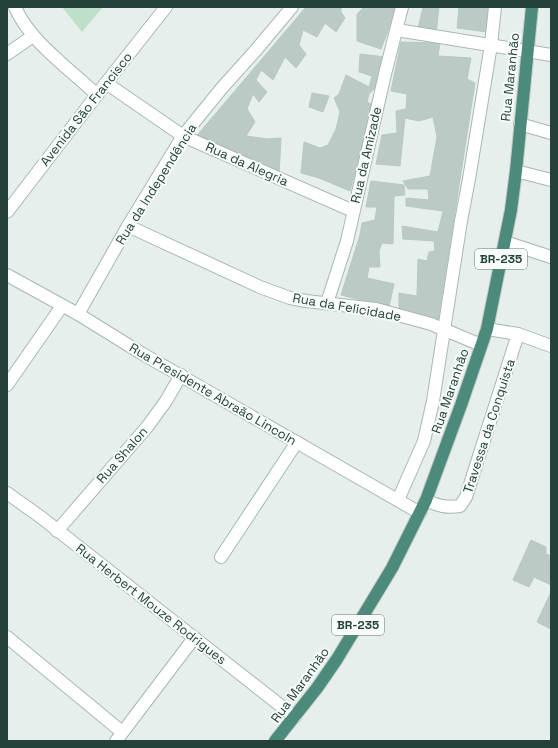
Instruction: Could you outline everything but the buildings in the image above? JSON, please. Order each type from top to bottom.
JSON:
[{"type":"highway","name":"Rua Maranhão","points":[[275,741],[295,717],[337,659],[392,568],[426,500],[461,405],[487,330],[505,242],[516,171],[532,7]]},
{"type":"street","points":[[15,7],[33,36],[97,95]]},
{"type":"street","name":"Avenida São Francisco","points":[[7,212],[166,7]]},
{"type":"street","name":"Rua da Independência","points":[[78,314],[128,226],[183,136],[220,88],[256,50],[292,7]]},
{"type":"street","name":"Rua da Amizade","points":[[327,303],[346,241],[402,7]]},
{"type":"street","name":"Rua Maranhão","points":[[398,500],[424,441],[433,401],[491,45],[495,7]]},
{"type":"street","points":[[397,30],[551,55]]},
{"type":"street","points":[[7,54],[33,36]]},
{"type":"street","name":"Rua da Alegria","points":[[106,83],[183,136],[353,211]]},
{"type":"street","points":[[520,124],[551,133]]},
{"type":"street","points":[[516,171],[551,180]]},
{"type":"street","name":"Rua da Felicidade","points":[[128,226],[260,287],[290,298],[376,309],[431,324],[481,345]]},
{"type":"street","points":[[505,242],[551,257]]},
{"type":"street","name":"Rua Presidente Abraão Lincoln","points":[[7,275],[78,314],[420,513]]},
{"type":"street","points":[[7,385],[62,306]]},
{"type":"street","points":[[487,330],[518,334],[551,346]]},
{"type":"street","name":"Travessa da Conquista","points":[[426,500],[441,506],[453,507],[460,506],[466,498],[518,334]]},
{"type":"street","name":"Rua Shalon","points":[[57,531],[147,427],[166,401],[181,375]]},
{"type":"street","points":[[221,557],[297,442]]},
{"type":"street","name":"Rua Herbert Mouze Rodrigues","points":[[7,493],[42,518],[295,717]]},
{"type":"street","points":[[7,637],[119,736],[194,638]]},
{"type":"green space","points":[[62,7],[103,7],[82,32]]}]
